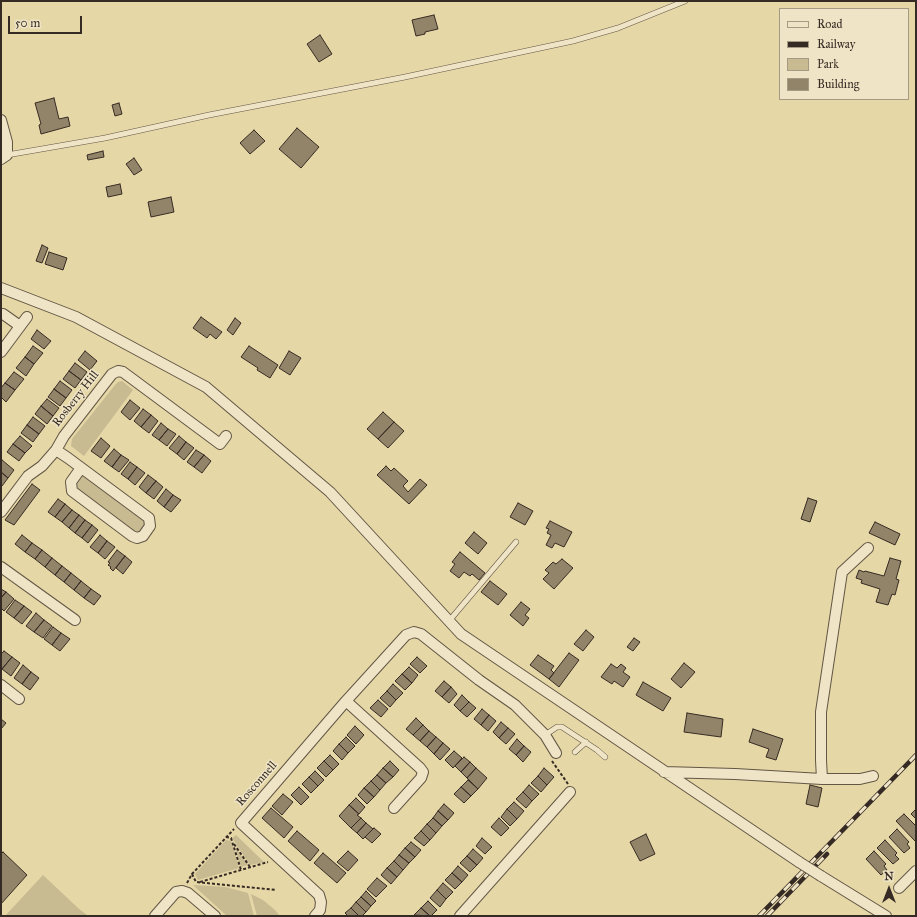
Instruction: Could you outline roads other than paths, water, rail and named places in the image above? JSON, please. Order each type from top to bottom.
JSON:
[{"type":"street","points":[[1,120],[7,142],[4,157]]},
{"type":"street","points":[[1,288],[76,317],[206,387],[330,492],[461,634],[799,862],[886,916]]},
{"type":"street","points":[[3,314],[20,326]]},
{"type":"street","points":[[1,352],[27,317]]},
{"type":"street","name":"Rosberry Hill","points":[[1,512],[28,476],[42,466],[56,450],[64,436],[112,374],[118,371],[123,372],[220,444],[226,436]]},
{"type":"street","points":[[56,450],[81,468],[149,518],[150,526],[143,536],[137,538],[132,536],[72,491],[71,482],[81,468]]},
{"type":"street","points":[[822,779],[821,712],[842,572],[868,548]]},
{"type":"street","points":[[1,567],[75,620]]},
{"type":"street","name":"Rosconnell","points":[[315,916],[320,910],[322,902],[319,895],[241,823],[346,701],[406,635],[414,632],[420,634],[479,680],[515,705],[545,735],[556,753]]},
{"type":"street","points":[[1,685],[19,699]]},
{"type":"street","points":[[346,701],[423,772],[421,778],[394,808]]},
{"type":"street","points":[[664,772],[822,779],[860,779],[873,776]]},
{"type":"street","points":[[460,916],[570,792]]},
{"type":"street","points":[[899,888],[916,871]]},
{"type":"street","points":[[155,916],[176,892],[182,891],[188,893],[214,916]]},
{"type":"lane","points":[[4,157],[405,77],[573,40],[618,28],[685,1]]},
{"type":"lane","points":[[449,621],[516,542]]},
{"type":"lane","points":[[545,735],[557,727],[562,727],[586,742],[605,757]]},
{"type":"lane","points":[[576,752],[586,742]]},
{"type":"railway","points":[[759,916],[916,755]]},
{"type":"railway","points":[[767,916],[827,854]]}]
